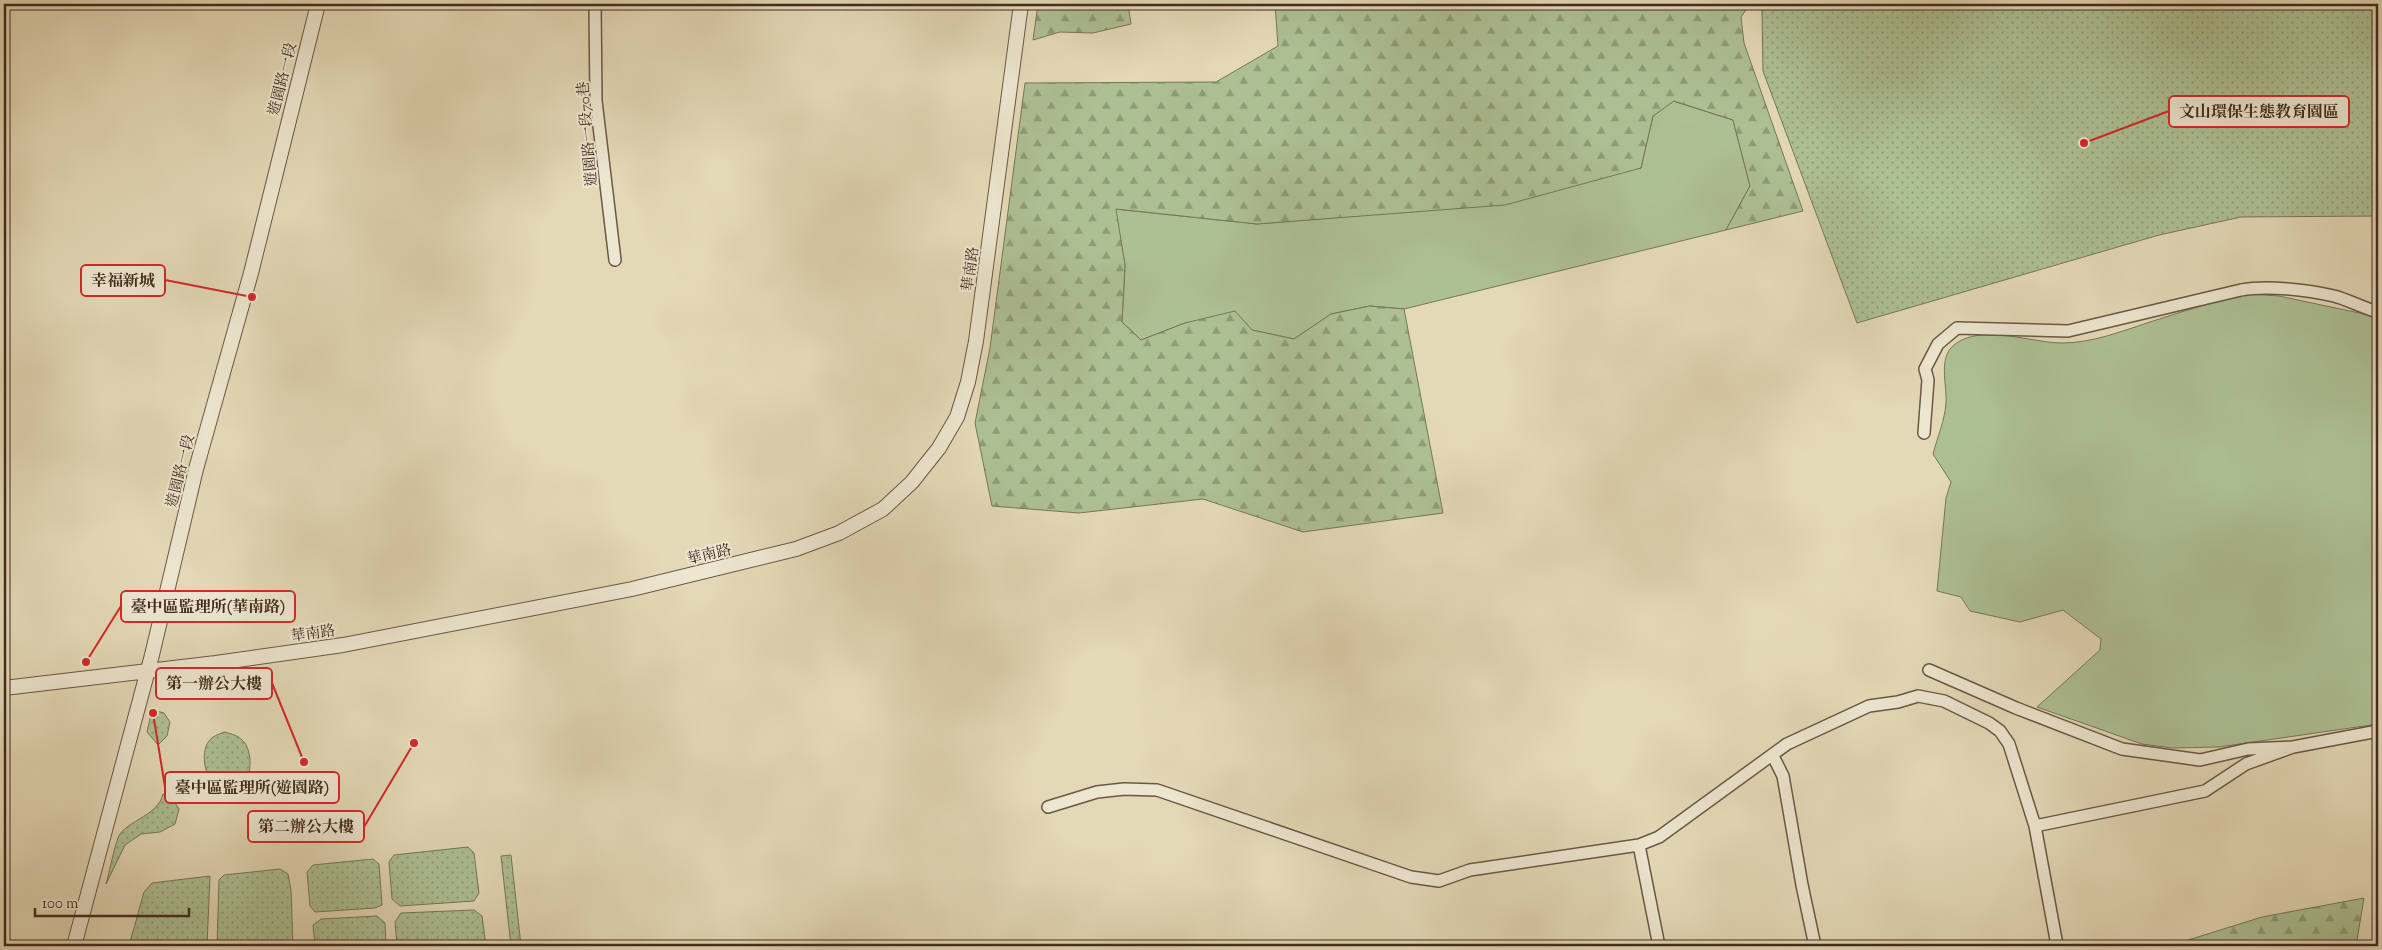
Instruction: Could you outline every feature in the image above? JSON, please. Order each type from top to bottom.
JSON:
[{"type":"street","name":"遊園路一段","points":[[74,946],[147,671],[196,469],[251,273],[318,4]]},
{"type":"street","name":"遊園路一段70巷","points":[[595,4],[596,101],[614,260]]},
{"type":"street","name":"華南路","points":[[4,688],[343,645],[632,589],[796,549],[839,533],[883,509],[912,482],[939,448],[957,417],[968,382],[977,332],[1021,4]]},
{"type":"street","points":[[1924,433],[1928,380],[1926,369],[1938,344],[1957,328],[2068,331],[2258,287],[2333,296],[2360,308],[2378,312]]},
{"type":"street","points":[[1929,670],[2016,708],[2122,749],[2200,760],[2248,750],[2293,747],[2378,731]]},
{"type":"street","points":[[1048,807],[1097,792],[1124,789],[1157,790],[1411,877],[1439,881],[1470,870],[1639,846],[1659,837],[1787,744],[1869,706],[1898,702],[1918,696],[1944,701],[1989,723],[2009,744],[2035,826],[2057,945]]},
{"type":"street","points":[[2035,826],[2205,791],[2246,764],[2293,747]]},
{"type":"street","points":[[1773,756],[1783,776],[1815,946]]},
{"type":"street","points":[[1639,846],[1655,915],[1659,946]]},
{"type":"green space","points":[[1038,4],[1128,4],[1131,24],[1093,33],[1060,32],[1033,40]]},
{"type":"green space","points":[[1275,4],[1750,4],[1741,17],[1744,43],[1803,211],[1726,230],[1750,186],[1733,120],[1674,101],[1653,116],[1641,168],[1505,205],[1257,224],[1116,209],[1125,265],[1122,322],[1141,340],[1185,323],[1235,311],[1252,330],[1294,339],[1331,314],[1370,306],[1404,309],[1443,513],[1303,532],[1203,499],[1079,513],[992,506],[975,423],[990,348],[1025,83],[1216,82],[1278,46]]},
{"type":"green space","points":[[1788,4],[2378,4],[2378,216],[2241,217],[2159,235],[1857,323],[1763,71],[1762,10]]},
{"type":"green space","points":[[1673,101],[1733,120],[1750,186],[1726,230],[1404,309],[1370,306],[1331,314],[1294,339],[1252,330],[1185,323],[1141,340],[1122,322],[1125,265],[1115,209],[1257,224],[1391,213],[1641,168],[1653,116]]},
{"type":"green space","points":[[2249,294],[2279,296],[2378,317],[2378,724],[2219,747],[2172,748],[2142,744],[2037,707],[2100,650],[2101,639],[2063,610],[2020,622],[1970,611],[1961,597],[1937,591],[1946,498],[1951,482],[1933,454],[1943,422],[1946,403],[1944,372],[1949,350],[1965,339],[1978,335],[2006,336],[2062,343],[2095,339],[2210,303]]},
{"type":"green space","points":[[152,710],[164,713],[170,722],[167,736],[158,745],[147,732]]},
{"type":"green space","points":[[224,732],[235,735],[242,740],[249,754],[250,769],[248,777],[241,789],[235,792],[226,792],[217,788],[211,781],[204,762],[207,743],[213,737]]},
{"type":"green space","points":[[163,794],[173,800],[179,809],[175,824],[160,832],[141,834],[125,845],[106,884],[120,834],[156,807]]},
{"type":"green space","points":[[468,847],[474,853],[479,893],[474,901],[400,906],[392,899],[389,862],[394,855]]},
{"type":"green space","points":[[511,855],[521,946],[511,946],[501,856]]},
{"type":"green space","points":[[373,859],[379,864],[382,905],[375,908],[315,912],[310,906],[307,872],[313,865]]},
{"type":"green space","points":[[280,869],[288,874],[291,890],[293,946],[217,946],[219,880],[224,875]]},
{"type":"green space","points":[[210,876],[207,946],[129,946],[144,892],[152,883]]},
{"type":"green space","points":[[2364,898],[2356,946],[2169,946],[2262,917]]},
{"type":"green space","points":[[474,910],[482,916],[486,946],[397,946],[395,922],[401,913]]},
{"type":"green space","points":[[377,916],[385,923],[386,946],[315,946],[313,925],[321,919]]},
{"type":"place","name":"文山環保生態教育園區","points":[[2084,143]]},
{"type":"place","name":"幸福新城","points":[[252,297]]},
{"type":"place","name":"臺中區監理所(華南路)","points":[[86,662]]},
{"type":"place","name":"臺中區監理所(遊園路)","points":[[153,713]]},
{"type":"place","name":"第二辦公大樓","points":[[414,743]]},
{"type":"place","name":"第一辦公大樓","points":[[304,762]]}]
